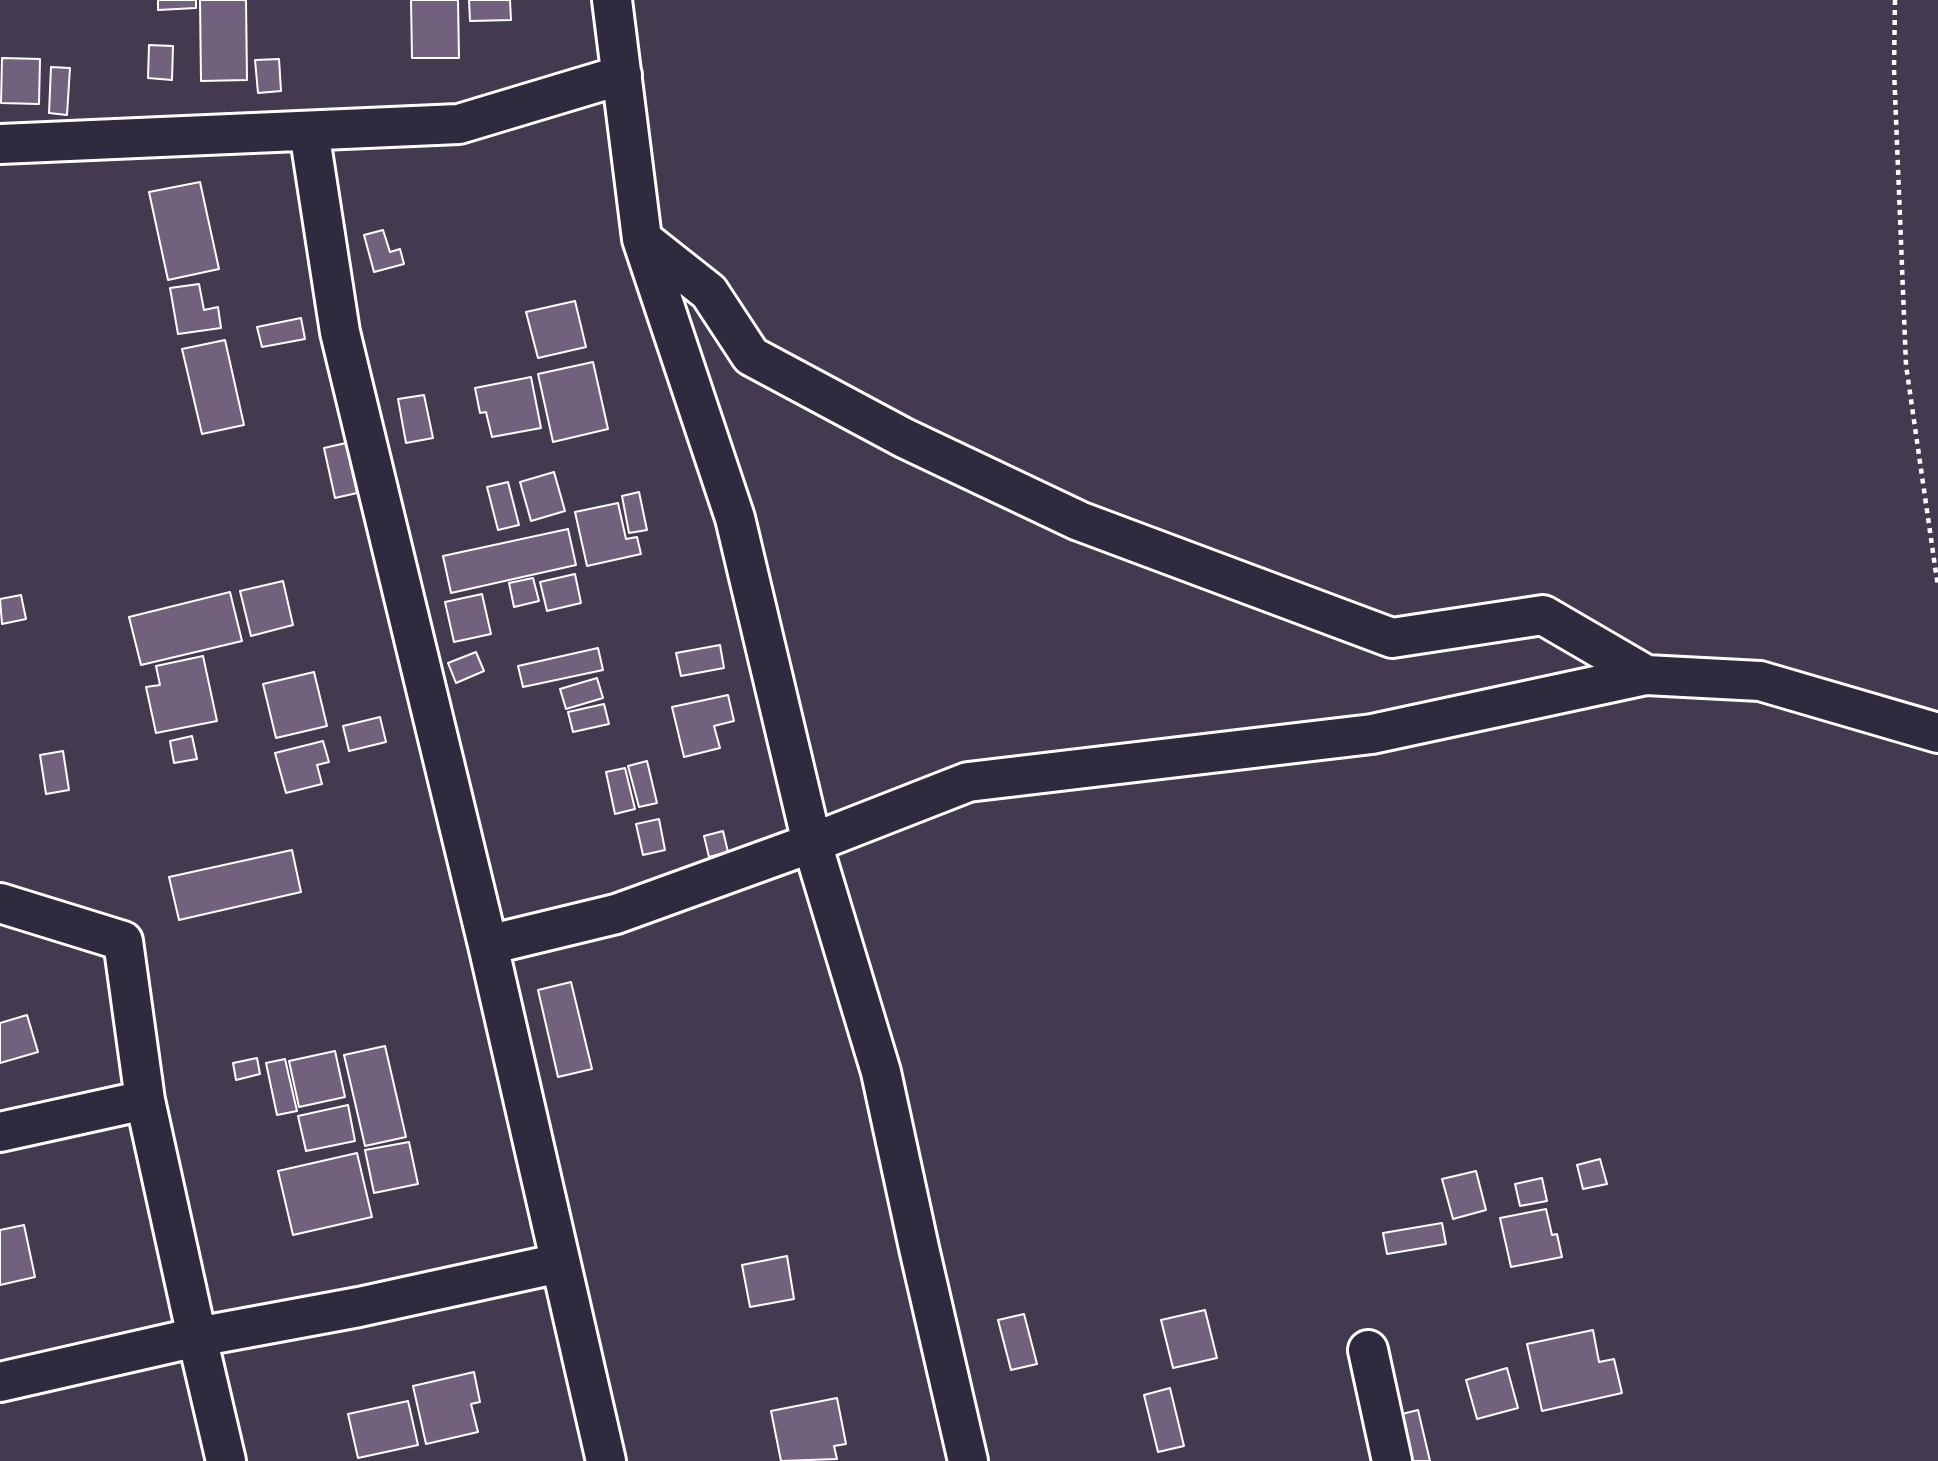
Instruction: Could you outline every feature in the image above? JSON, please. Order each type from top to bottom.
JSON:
[{"type":"street","points":[[612,0],[642,239],[735,518],[812,842],[881,1072],[968,1461]]},
{"type":"street","points":[[0,144],[459,124],[622,75]]},
{"type":"street","points":[[309,131],[340,332],[488,945],[606,1461]]},
{"type":"street","points":[[642,239],[709,292],[751,356],[904,438],[1079,521],[1392,638],[1543,615],[1646,674]]},
{"type":"street","points":[[488,945],[616,914],[968,782],[1371,734],[1646,674],[1760,681],[1938,733]]},
{"type":"street","points":[[0,903],[123,941],[145,1100],[226,1461]]},
{"type":"street","points":[[0,1132],[145,1100]]},
{"type":"street","points":[[0,1382],[197,1337],[359,1307],[560,1263]]},
{"type":"street","points":[[1368,1350],[1392,1461]]},
{"type":"path","points":[[1895,0],[1894,69],[1906,365],[1938,587]]},
{"type":"building","points":[[158,0],[196,0],[196,8],[158,10]]},
{"type":"building","points":[[200,0],[246,0],[247,80],[201,81]]},
{"type":"building","points":[[411,0],[458,0],[459,58],[412,58]]},
{"type":"building","points":[[469,0],[510,0],[511,20],[470,21]]},
{"type":"building","points":[[149,45],[173,46],[172,80],[148,78]]},
{"type":"building","points":[[2,58],[40,59],[39,104],[1,103]]},
{"type":"building","points":[[279,59],[281,91],[258,93],[255,60]]},
{"type":"building","points":[[51,67],[70,68],[67,115],[49,113]]},
{"type":"building","points":[[200,182],[219,269],[168,280],[149,192]]},
{"type":"building","points":[[383,230],[390,252],[400,249],[404,264],[374,272],[364,235]]},
{"type":"building","points":[[199,284],[204,310],[218,307],[221,328],[178,334],[170,288]]},
{"type":"building","points":[[575,301],[586,347],[538,358],[526,312]]},
{"type":"building","points":[[301,318],[305,339],[262,347],[257,327]]},
{"type":"building","points":[[225,340],[244,425],[202,434],[182,349]]},
{"type":"building","points":[[593,362],[608,429],[553,442],[538,374]]},
{"type":"building","points":[[531,377],[541,428],[492,437],[486,412],[480,413],[475,388]]},
{"type":"building","points":[[424,395],[433,438],[406,443],[398,399]]},
{"type":"building","points":[[346,443],[357,493],[335,498],[324,448]]},
{"type":"building","points":[[554,472],[565,511],[531,521],[520,482]]},
{"type":"building","points":[[508,482],[519,525],[498,530],[487,487]]},
{"type":"building","points":[[639,492],[647,530],[629,533],[622,496]]},
{"type":"building","points":[[618,503],[626,539],[637,537],[641,554],[587,566],[575,512]]},
{"type":"building","points":[[568,529],[576,565],[451,593],[443,556]]},
{"type":"building","points":[[575,574],[581,603],[547,611],[540,582]]},
{"type":"building","points":[[533,578],[539,601],[514,607],[509,583]]},
{"type":"building","points":[[283,581],[293,625],[251,636],[240,591]]},
{"type":"building","points":[[230,592],[242,641],[141,665],[129,617]]},
{"type":"building","points":[[482,594],[491,634],[454,642],[445,602]]},
{"type":"building","points":[[21,595],[26,619],[2,624],[0,599]]},
{"type":"building","points":[[720,645],[724,668],[681,676],[676,653]]},
{"type":"building","points":[[598,648],[603,670],[523,687],[518,666]]},
{"type":"building","points":[[476,652],[484,671],[456,683],[448,663]]},
{"type":"building","points":[[203,656],[217,721],[156,733],[146,687],[160,685],[156,666]]},
{"type":"building","points":[[314,672],[327,726],[276,738],[263,684]]},
{"type":"building","points":[[597,678],[603,698],[566,709],[560,689]]},
{"type":"building","points":[[728,695],[734,721],[714,726],[720,748],[684,757],[672,707]]},
{"type":"building","points":[[604,704],[609,724],[573,732],[568,712]]},
{"type":"building","points":[[380,717],[386,742],[349,751],[343,726]]},
{"type":"building","points":[[192,736],[197,759],[174,763],[170,741]]},
{"type":"building","points":[[323,741],[329,762],[317,765],[322,784],[286,793],[275,753]]},
{"type":"building","points":[[63,751],[69,790],[46,794],[40,755]]},
{"type":"building","points":[[647,761],[657,803],[639,807],[628,766]]},
{"type":"building","points":[[625,768],[635,809],[615,814],[606,772]]},
{"type":"building","points":[[659,819],[665,850],[643,855],[636,824]]},
{"type":"building","points":[[723,831],[728,852],[709,857],[704,836]]},
{"type":"building","points":[[292,850],[301,892],[179,920],[169,877]]},
{"type":"building","points":[[571,982],[592,1069],[558,1077],[538,990]]},
{"type":"building","points":[[27,1015],[38,1052],[0,1063],[0,1023]]},
{"type":"building","points":[[385,1046],[406,1137],[365,1146],[344,1055]]},
{"type":"building","points":[[335,1051],[345,1097],[299,1107],[289,1061]]},
{"type":"building","points":[[257,1058],[260,1074],[236,1080],[233,1063]]},
{"type":"building","points":[[285,1059],[297,1111],[277,1115],[266,1063]]},
{"type":"building","points":[[348,1105],[355,1141],[306,1151],[298,1116]]},
{"type":"building","points":[[409,1142],[418,1184],[374,1193],[365,1150]]},
{"type":"building","points":[[357,1153],[372,1217],[293,1235],[278,1171]]},
{"type":"building","points":[[1600,1159],[1607,1184],[1583,1189],[1577,1165]]},
{"type":"building","points":[[1476,1171],[1486,1210],[1453,1219],[1442,1179]]},
{"type":"building","points":[[1542,1178],[1547,1201],[1520,1206],[1515,1184]]},
{"type":"building","points":[[1546,1209],[1552,1235],[1557,1234],[1562,1257],[1511,1267],[1500,1218]]},
{"type":"building","points":[[1442,1223],[1446,1244],[1387,1254],[1383,1233]]},
{"type":"building","points":[[24,1225],[35,1277],[0,1285],[0,1230]]},
{"type":"building","points":[[787,1256],[794,1299],[750,1307],[742,1265]]},
{"type":"building","points":[[1205,1310],[1217,1358],[1173,1368],[1161,1320]]},
{"type":"building","points":[[1024,1314],[1037,1364],[1011,1370],[998,1320]]},
{"type":"building","points":[[1593,1330],[1599,1362],[1614,1359],[1622,1393],[1542,1411],[1527,1344]]},
{"type":"building","points":[[1507,1368],[1518,1408],[1477,1419],[1466,1380]]},
{"type":"building","points":[[474,1372],[480,1402],[471,1404],[478,1432],[426,1444],[413,1386]]},
{"type":"building","points":[[1170,1388],[1184,1446],[1158,1452],[1144,1395]]},
{"type":"building","points":[[837,1398],[846,1444],[834,1446],[837,1459],[781,1461],[771,1411]]},
{"type":"building","points":[[408,1401],[418,1445],[358,1458],[348,1414]]},
{"type":"building","points":[[1418,1410],[1430,1461],[1409,1461],[1398,1415]]}]
